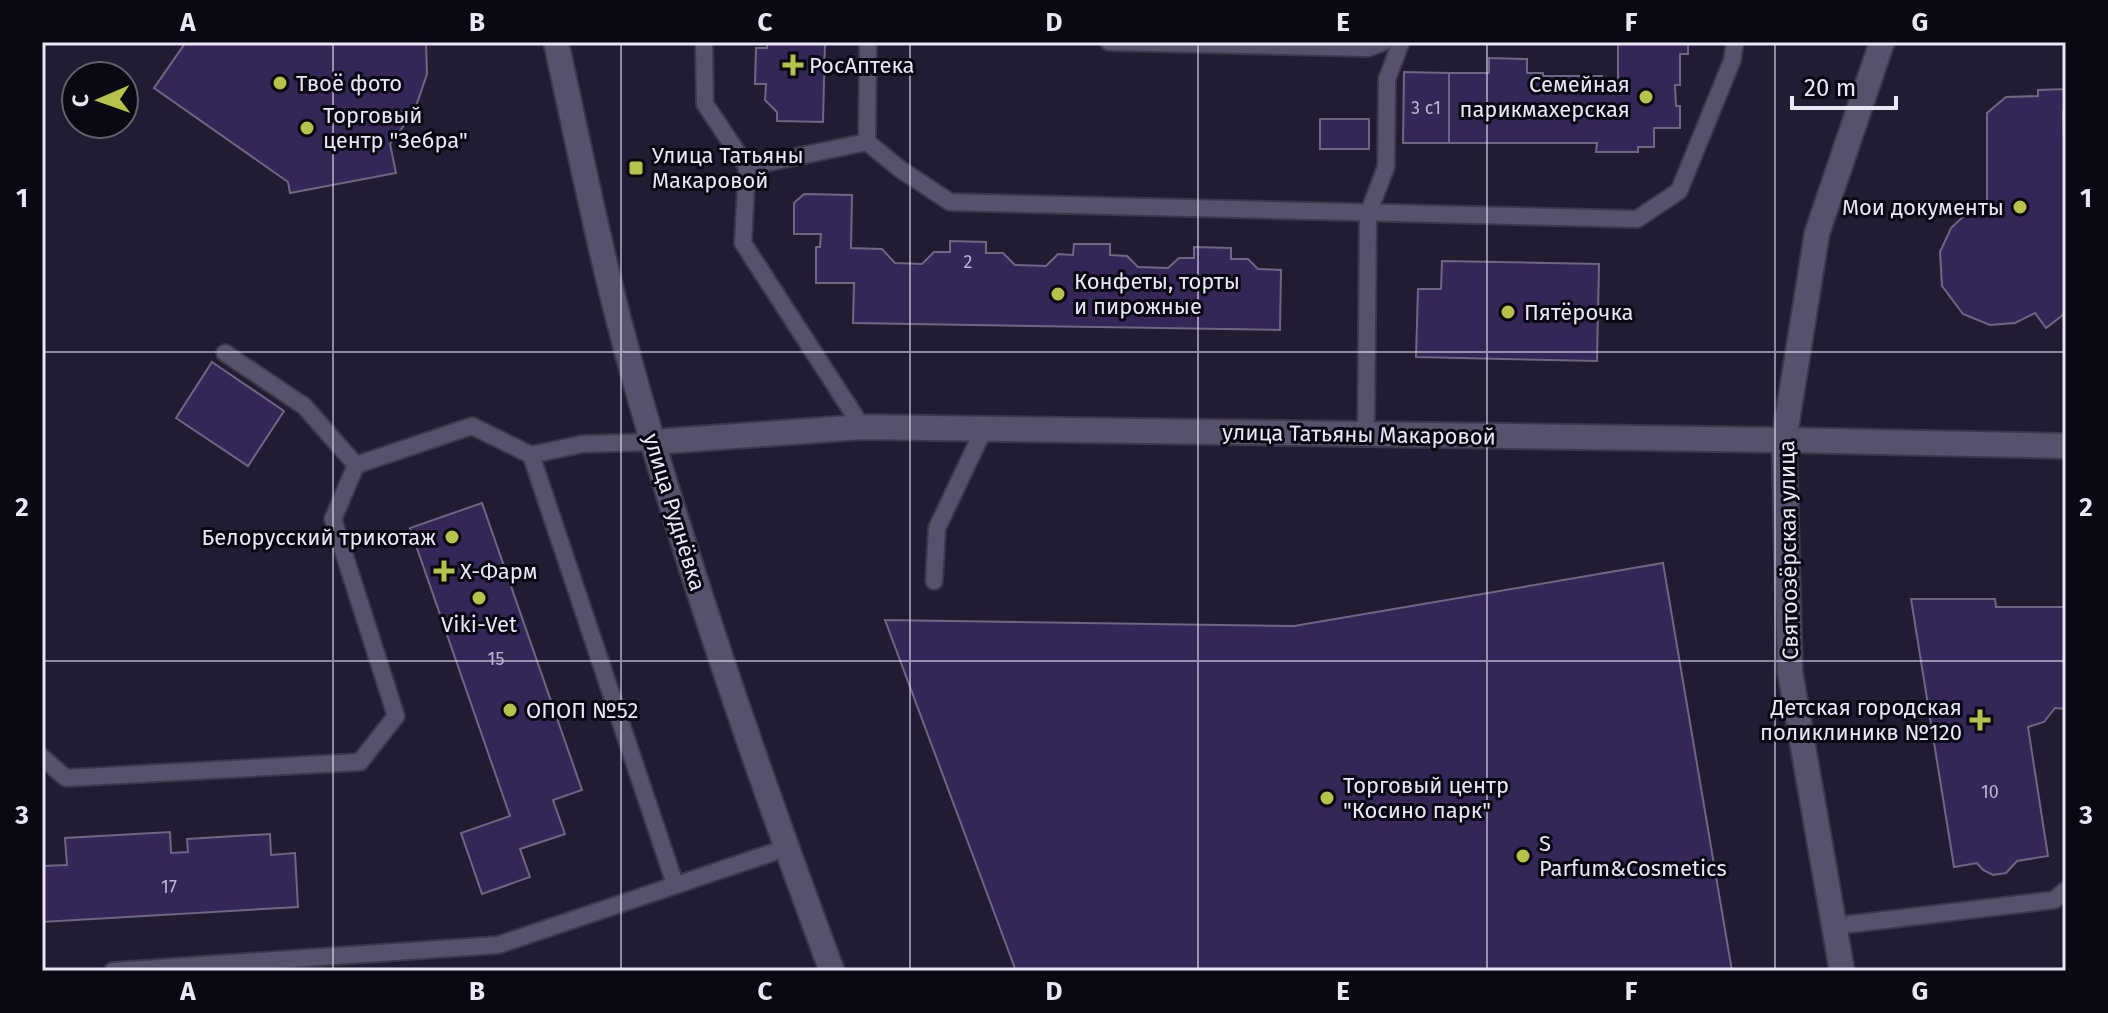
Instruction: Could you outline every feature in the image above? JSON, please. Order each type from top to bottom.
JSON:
[{"type":"street","name":"улица Руднёвка","points":[[556,42],[594,211],[653,442],[684,546],[786,848],[832,971]]},
{"type":"street","name":"Святоозёрская улица","points":[[1842,971],[1790,672],[1784,440],[1817,233],[1882,42]]},
{"type":"street","name":"улица Татьяны Макаровой","points":[[653,442],[862,427],[2066,446]]},
{"type":"lane","points":[[704,42],[705,104],[747,167],[743,243],[862,427]]},
{"type":"lane","points":[[867,142],[868,42]]},
{"type":"lane","points":[[1109,42],[1368,48],[1384,42]]},
{"type":"lane","points":[[1366,434],[1368,214],[1386,167],[1387,79],[1401,42]]},
{"type":"lane","points":[[867,142],[900,169],[950,202],[1637,219],[1679,191],[1732,61],[1735,42]]},
{"type":"lane","points":[[747,167],[867,142]]},
{"type":"lane","points":[[225,353],[304,406],[356,465]]},
{"type":"lane","points":[[42,757],[66,778],[360,762],[396,716],[333,519],[356,465],[472,426],[531,455],[582,444],[653,442]]},
{"type":"lane","points":[[934,581],[937,528],[984,429]]},
{"type":"lane","points":[[531,455],[675,884]]},
{"type":"lane","points":[[113,971],[498,945],[786,848]]},
{"type":"lane","points":[[1834,926],[2054,900],[2066,890]]},
{"type":"building","name":"Торговый центр \"Зебра\"","points":[[186,42],[426,42],[427,74],[414,112],[390,144],[396,173],[290,193],[288,182],[154,88]]},
{"type":"building","points":[[767,42],[825,42],[823,122],[777,121],[777,112],[765,100],[766,84],[755,84],[756,48],[767,48]]},
{"type":"building","points":[[1618,42],[1688,42],[1688,54],[1680,54],[1680,85],[1675,85],[1676,106],[1680,106],[1680,128],[1654,128],[1654,147],[1638,147],[1638,152],[1596,152],[1597,143],[1449,143],[1449,73],[1489,73],[1489,58],[1527,59],[1527,73],[1602,76],[1603,82],[1618,82]]},
{"type":"building","points":[[1404,72],[1449,73],[1449,143],[1403,143]]},
{"type":"building","points":[[2066,89],[2066,112],[2063,112],[2066,319],[2063,315],[2046,328],[2035,313],[2015,323],[1990,325],[1963,314],[1942,286],[1940,252],[1951,228],[1966,214],[1987,204],[1987,113],[2006,97],[2038,96],[2038,90]]},
{"type":"building","points":[[1320,119],[1369,119],[1369,149],[1320,149]]},
{"type":"building","points":[[804,194],[852,195],[851,248],[882,249],[895,263],[922,264],[934,252],[950,252],[950,241],[986,242],[986,253],[1003,253],[1015,265],[1046,266],[1058,254],[1073,255],[1074,244],[1110,244],[1110,255],[1127,256],[1138,267],[1168,268],[1179,258],[1194,258],[1194,247],[1231,248],[1231,259],[1248,259],[1258,269],[1281,270],[1280,330],[853,323],[854,283],[816,283],[816,247],[820,247],[821,234],[794,234],[794,203]]},
{"type":"building","name":"Пятёрочка","points":[[1442,261],[1599,264],[1597,361],[1416,357],[1418,289],[1441,289]]},
{"type":"building","points":[[212,362],[284,411],[248,466],[176,418]]},
{"type":"building","points":[[482,503],[582,790],[553,800],[565,834],[520,849],[530,877],[482,894],[461,833],[510,816],[410,528]]},
{"type":"building","name":"Торговый центр \"Косино парк\"","points":[[1663,563],[1732,971],[1016,971],[885,620],[1294,626]]},
{"type":"building","points":[[1911,599],[1995,599],[1996,607],[2066,607],[2066,709],[2055,708],[2044,722],[2028,727],[2048,856],[2017,861],[2006,873],[1993,875],[1977,863],[1954,867]]},
{"type":"building","points":[[170,832],[171,853],[188,852],[187,839],[270,834],[271,855],[295,853],[298,907],[42,922],[42,866],[67,865],[65,838]]},
{"type":"place","name":"РосАптека","points":[[793,65]]},
{"type":"place","name":"Твоё фото","points":[[280,83]]},
{"type":"place","name":"Семейная парикмахерская","points":[[1646,97]]},
{"type":"place","name":"Торговый центр \"Зебра\"","points":[[307,128]]},
{"type":"place","name":"Улица Татьяны Макаровой","points":[[636,168]]},
{"type":"place","name":"Мои документы","points":[[2020,207]]},
{"type":"place","name":"Конфеты, торты и пирожные","points":[[1058,294]]},
{"type":"place","name":"Пятёрочка","points":[[1508,312]]},
{"type":"place","name":"Белорусский трикотаж","points":[[452,537]]},
{"type":"place","name":"X-Фарм","points":[[444,571]]},
{"type":"place","name":"Viki-Vet","points":[[479,598]]},
{"type":"place","name":"ОПОП №52","points":[[510,710]]},
{"type":"place","name":"Детская городская поликлиникв №120","points":[[1980,720]]},
{"type":"place","name":"Торговый центр \"Косино парк\"","points":[[1327,798]]},
{"type":"place","name":"S Parfum&Cosmetics","points":[[1523,856]]}]
